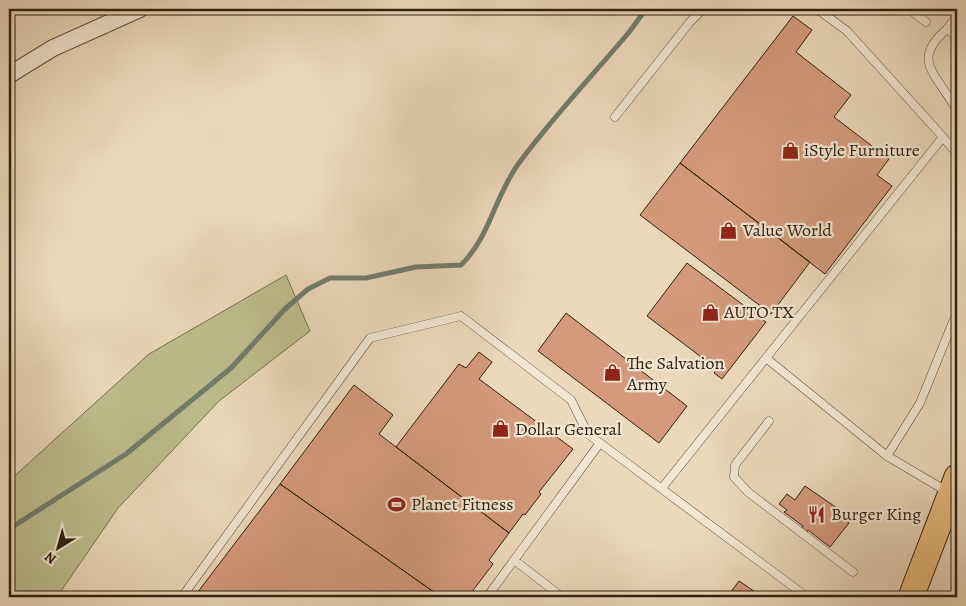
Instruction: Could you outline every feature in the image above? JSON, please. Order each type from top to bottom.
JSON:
[{"type":"main road","points":[[911,597],[955,489]]},
{"type":"street","points":[[9,75],[53,48],[140,9]]},
{"type":"lane","points":[[615,118],[690,22],[703,9]]},
{"type":"lane","points":[[817,9],[847,31],[957,154]]},
{"type":"lane","points":[[909,9],[926,22]]},
{"type":"lane","points":[[957,16],[947,29],[938,36],[927,53],[927,61],[953,104],[957,107]]},
{"type":"lane","points":[[947,29],[957,37]]},
{"type":"lane","points":[[662,488],[943,137]]},
{"type":"lane","points":[[887,456],[920,403],[957,312]]},
{"type":"lane","points":[[182,597],[370,338],[461,316],[572,400],[588,434],[807,597]]},
{"type":"lane","points":[[766,358],[887,456],[955,489]]},
{"type":"lane","points":[[769,421],[734,465],[734,477],[748,492],[853,572]]},
{"type":"lane","points":[[486,597],[600,443]]},
{"type":"lane","points":[[514,560],[562,597]]},
{"type":"lane","points":[[955,597],[957,592]]},
{"type":"green space","points":[[286,275],[310,331],[219,401],[118,508],[57,597],[9,597],[9,481],[149,354]]},
{"type":"building","points":[[793,16],[812,30],[796,52],[851,95],[834,117],[889,159],[877,175],[892,186],[825,274],[680,163]]},
{"type":"building","points":[[680,163],[810,262],[771,314],[640,215]]},
{"type":"building","points":[[687,263],[766,322],[722,379],[714,373],[717,369],[647,316]]},
{"type":"building","points":[[566,313],[687,406],[659,443],[538,351]]},
{"type":"building","points":[[479,352],[492,362],[479,379],[573,449],[539,492],[541,494],[525,515],[523,514],[509,533],[396,447],[459,364],[466,368]]},
{"type":"building","points":[[354,385],[393,415],[379,434],[509,533],[489,560],[493,564],[468,597],[441,597],[280,484]]},
{"type":"building","points":[[280,484],[380,554],[441,597],[194,597]]},
{"type":"building","points":[[805,486],[837,508],[834,512],[849,523],[830,547],[808,530],[806,533],[801,529],[803,526],[784,512],[787,510],[779,504],[787,494],[795,500]]},
{"type":"building","points":[[739,581],[745,585],[762,597],[727,597]]},
{"type":"waterway","points":[[9,529],[126,454],[231,368],[285,309],[308,289],[330,278],[366,278],[416,267],[461,265],[479,242],[504,188],[519,163],[630,31],[646,9]]},
{"type":"place","name":"iStyle Furniture","points":[[790,150]]},
{"type":"place","name":"Value World","points":[[729,230]]},
{"type":"place","name":"AUTO TX","points":[[710,312]]},
{"type":"place","name":"The Salvation Army","points":[[613,373]]},
{"type":"place","name":"Dollar General","points":[[501,429]]},
{"type":"place","name":"Planet Fitness","points":[[397,504]]},
{"type":"place","name":"Burger King","points":[[817,514]]}]
